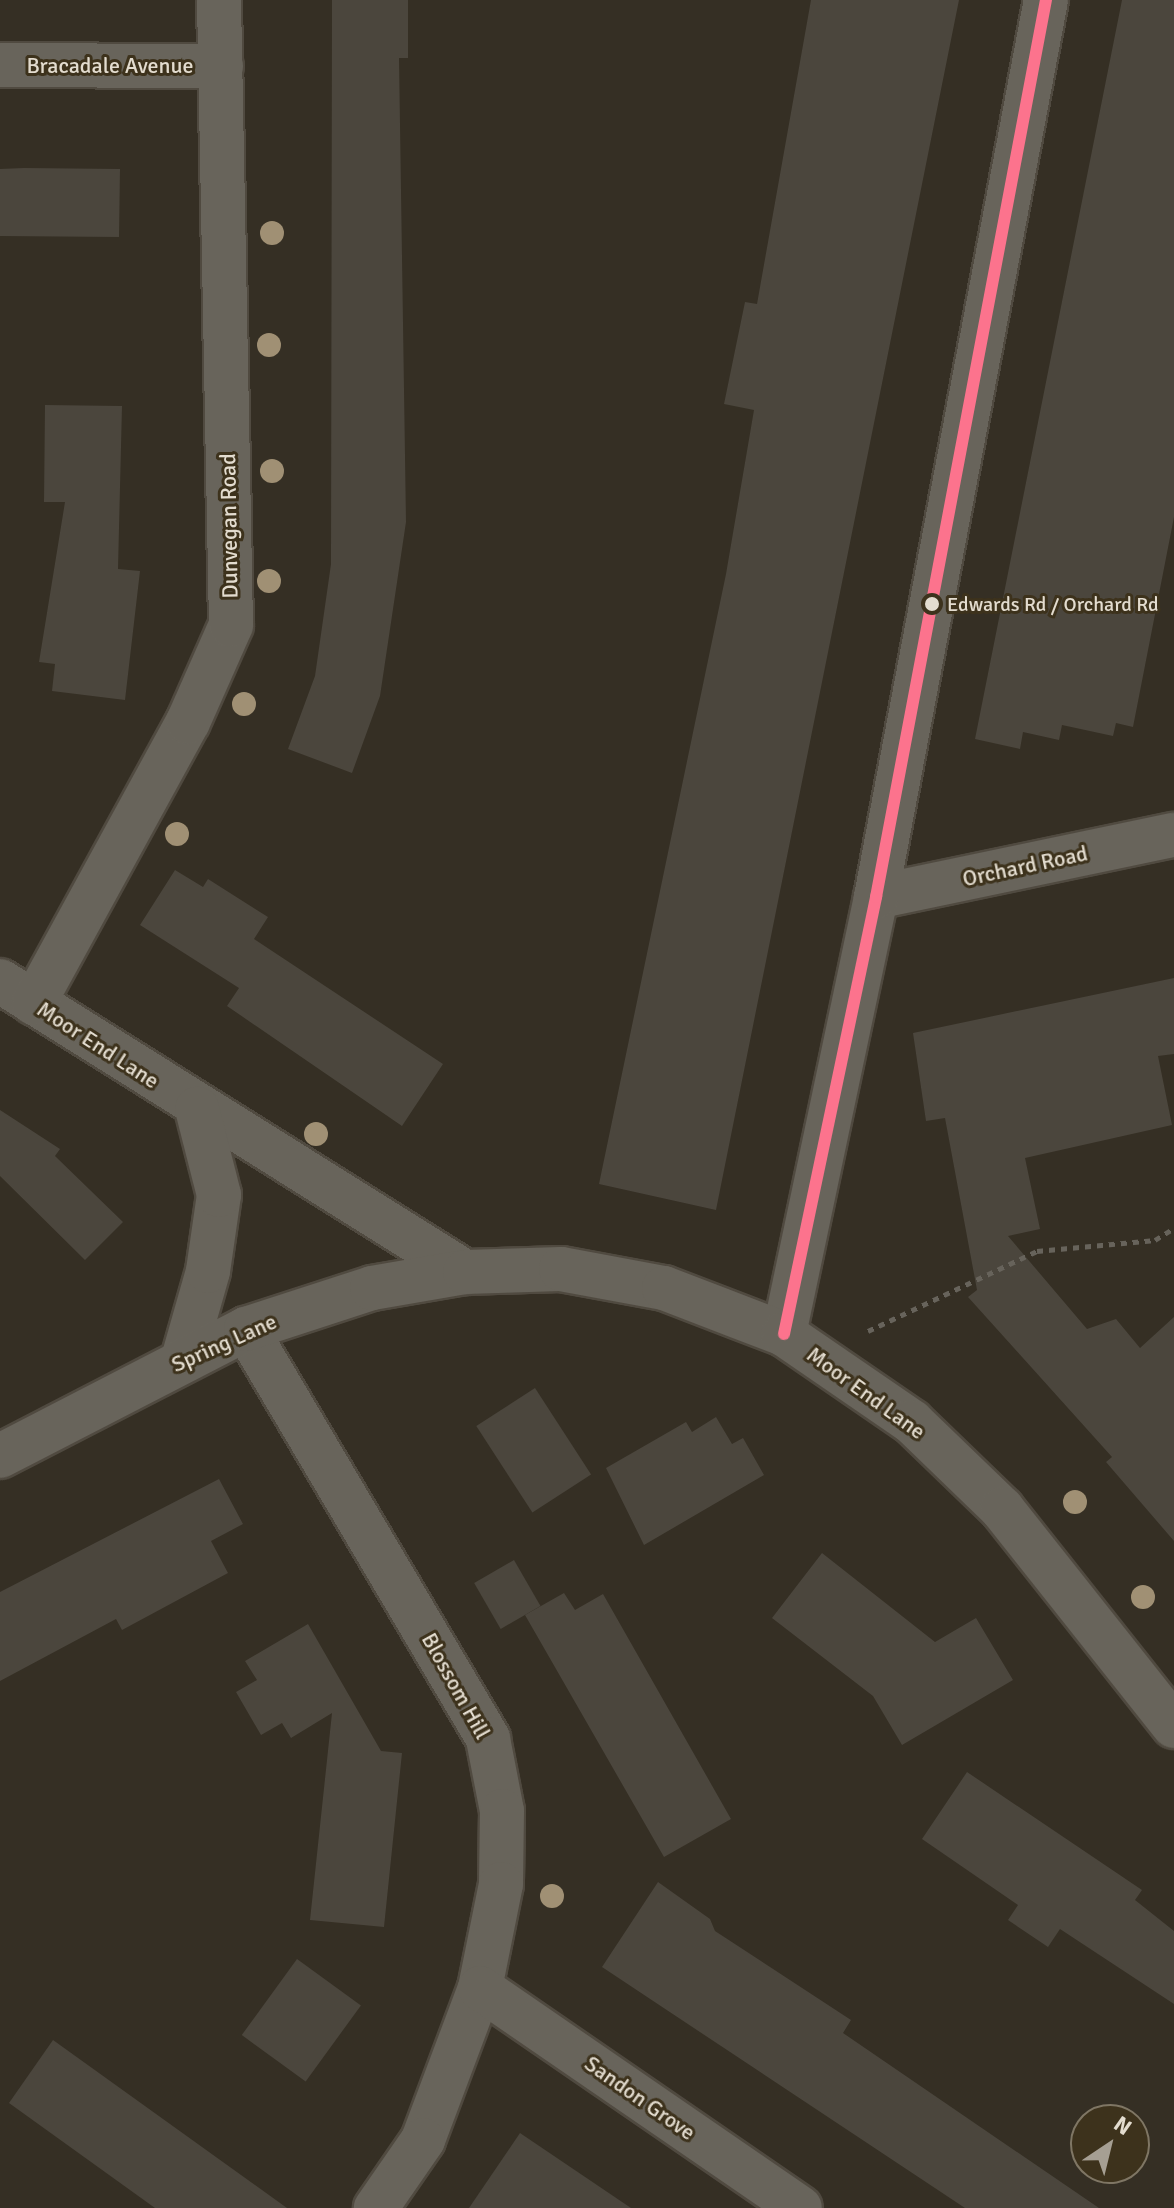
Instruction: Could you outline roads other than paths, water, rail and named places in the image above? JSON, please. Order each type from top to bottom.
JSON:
[{"type":"street","name":"Dunvegan Road","points":[[17,992],[188,722],[231,625],[219,0]]},
{"type":"street","points":[[801,1345],[876,897],[1046,0]]},
{"type":"street","name":"Bracadale Avenue","points":[[0,65],[221,66]]},
{"type":"street","name":"Orchard Road","points":[[876,897],[1174,835]]},
{"type":"street","name":"Moor End Lane","points":[[17,992],[197,1109],[465,1272],[561,1269],[664,1288],[801,1345],[912,1422],[1002,1509],[1174,1726]]},
{"type":"street","points":[[183,1359],[208,1271],[219,1195],[197,1109]]},
{"type":"street","name":"Spring Lane","points":[[0,1456],[246,1329],[372,1288],[465,1272]]},
{"type":"street","name":"Blossom Hill","points":[[246,1329],[488,1739],[502,1811],[501,1884],[480,1988],[423,2140],[376,2208]]},
{"type":"street","name":"Sandon Grove","points":[[480,1988],[800,2208]]},
{"type":"place","name":"Edwards Rd / Orchard Rd","points":[[932,604]]}]
